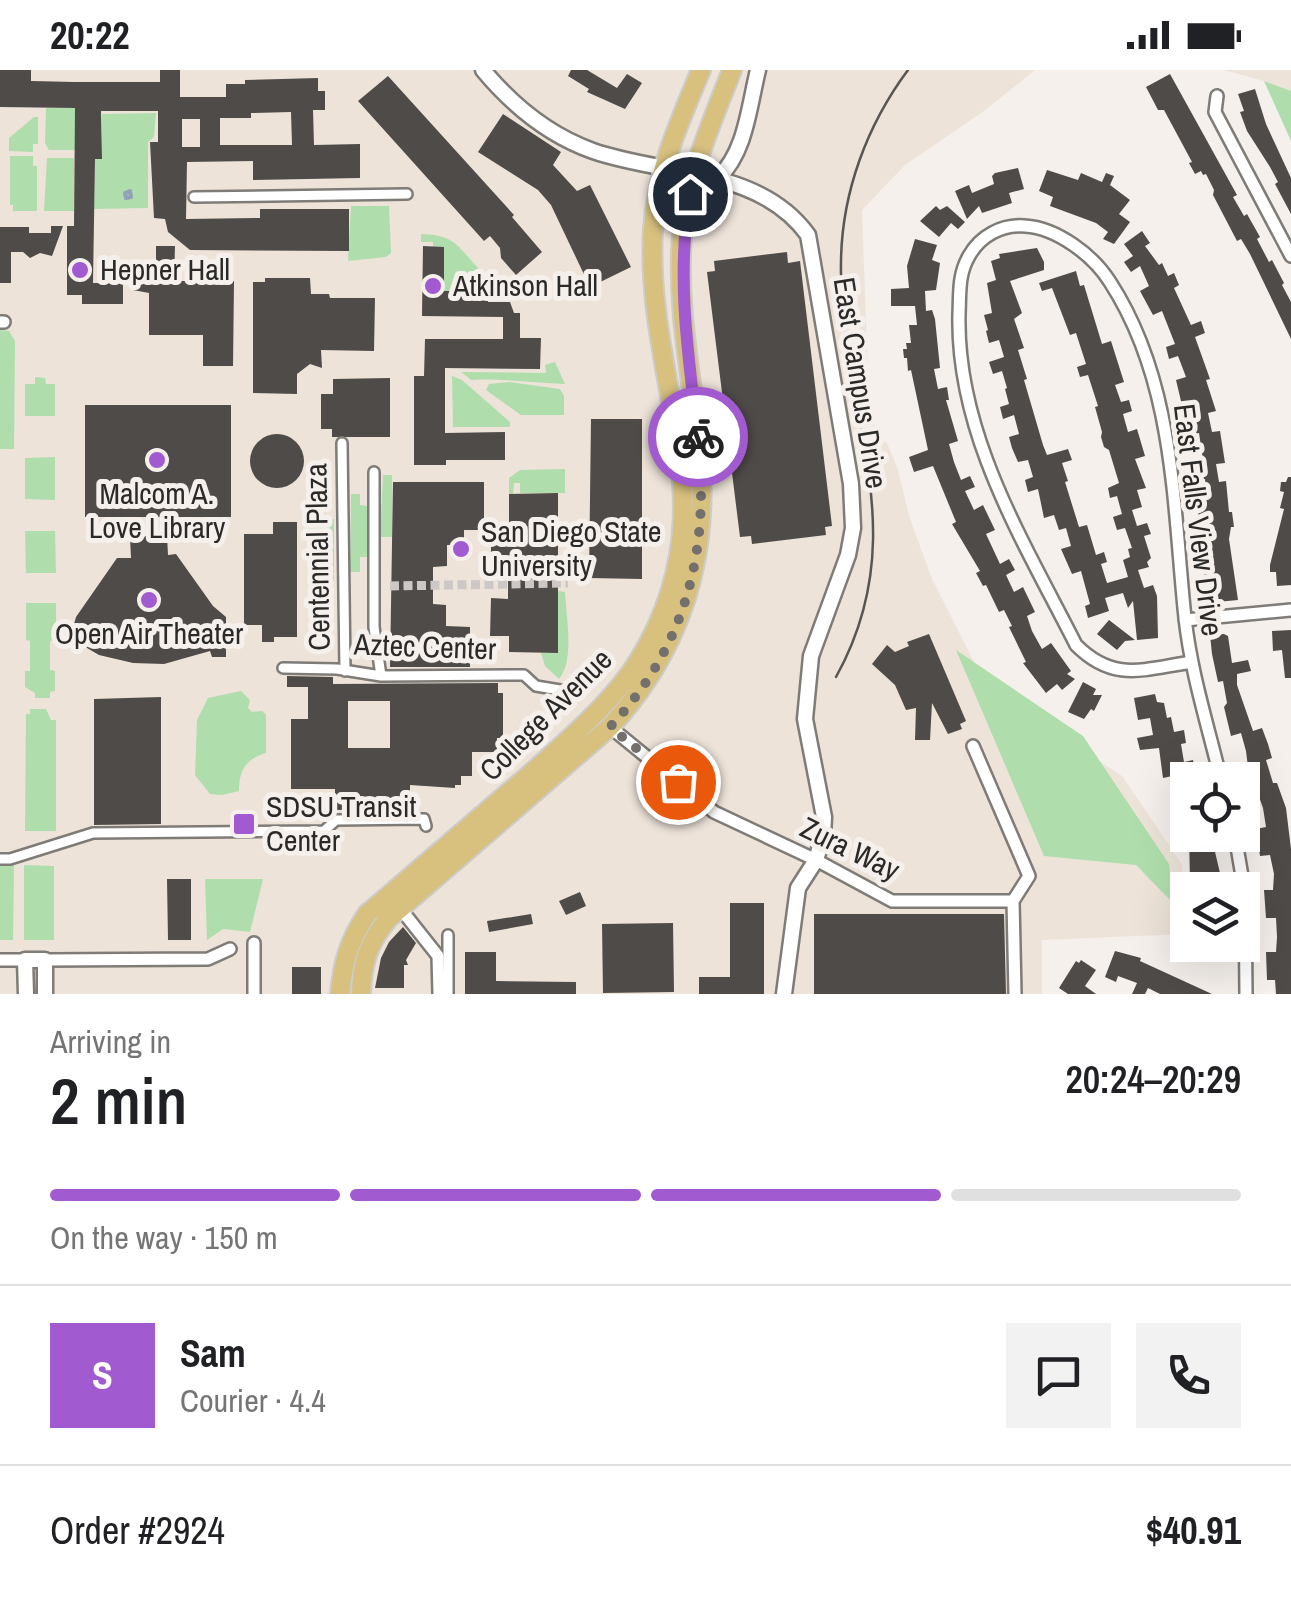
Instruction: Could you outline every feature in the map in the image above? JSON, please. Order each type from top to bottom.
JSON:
[{"type":"main road","name":"College Avenue","points":[[340,994],[343,962],[352,936],[367,914],[571,737],[628,674],[656,630],[670,596],[680,558],[684,511],[676,416],[655,290],[653,231],[662,168],[700,70]]},
{"type":"main road","name":"College Avenue","points":[[361,994],[362,964],[378,932],[400,908],[610,727],[639,695],[661,662],[677,626],[692,578],[700,533],[700,456],[686,342],[682,255],[694,174],[732,70]]},
{"type":"main road","points":[[610,727],[607,718],[628,674]]},
{"type":"street","name":"East Campus Drive","points":[[483,70],[520,111],[552,131],[590,150],[718,178],[783,206],[808,234],[840,414],[853,528],[848,556],[815,642],[806,693],[808,744],[824,817],[823,836],[816,860],[798,888],[784,994]]},
{"type":"street","points":[[718,178],[732,165],[758,70]]},
{"type":"street","points":[[1217,96],[1215,112],[1291,256]]},
{"type":"street","points":[[194,197],[407,194]]},
{"type":"street","name":"East Falls View Drive","points":[[1192,662],[1124,672],[1092,661],[1076,645],[1003,501],[976,429],[962,367],[959,322],[960,270],[976,244],[1001,228],[1038,227],[1075,246],[1109,279],[1132,322],[1159,399],[1171,466],[1192,662],[1217,762]]},
{"type":"street","name":"Centennial Plaza","points":[[342,444],[345,670]]},
{"type":"street","name":"Centennial Plaza","points":[[374,472],[374,627],[381,676]]},
{"type":"street","points":[[1186,620],[1291,610]]},
{"type":"street","name":"Aztec Center","points":[[283,668],[345,670],[381,676],[524,675],[536,686],[560,690]]},
{"type":"street","name":"Zura Way","points":[[610,727],[714,812],[892,901],[1013,901]]},
{"type":"street","points":[[972,746],[1030,876],[1013,901],[1015,994]]},
{"type":"street","points":[[0,859],[92,834],[324,831],[336,820],[424,819],[426,826]]},
{"type":"street","points":[[1238,852],[1246,894],[1246,994]]},
{"type":"street","points":[[400,908],[438,956],[439,994]]},
{"type":"street","points":[[448,935],[448,994]]},
{"type":"street","points":[[254,943],[254,994]]},
{"type":"street","points":[[0,960],[208,959],[230,949]]},
{"type":"street","points":[[26,960],[26,994]]},
{"type":"street","points":[[45,960],[45,994]]},
{"type":"shaded area","name":"San Diego State University","points":[[0,70],[1035,70],[984,111],[905,165],[862,210],[869,405],[877,435],[887,443],[898,470],[910,519],[932,579],[978,670],[1031,716],[1122,776],[1170,852],[1182,864],[1182,872],[1170,872],[1170,935],[1042,940],[1042,994],[0,994]]},
{"type":"shaded area","points":[[1224,70],[1291,70],[1291,91],[1264,81]]},
{"type":"green space","points":[[1264,81],[1291,91],[1291,141]]},
{"type":"green space","points":[[46,108],[75,108],[75,150],[49,150],[45,143]]},
{"type":"green space","points":[[156,113],[154,137],[148,142],[148,208],[94,209],[95,159],[102,158],[102,114]]},
{"type":"green space","points":[[38,117],[38,144],[33,144],[33,152],[9,151],[9,138]]},
{"type":"green space","points":[[10,156],[33,156],[33,166],[37,166],[37,211],[13,211],[10,205]]},
{"type":"green space","points":[[47,158],[74,158],[74,211],[44,211]]},
{"type":"green space","points":[[351,206],[389,206],[391,253],[386,257],[348,261]]},
{"type":"green space","points":[[421,234],[441,236],[454,243],[478,268],[478,281],[466,291],[444,296],[444,247],[421,242]]},
{"type":"green space","points":[[0,330],[9,331],[15,341],[14,449],[0,449]]},
{"type":"green space","points":[[555,362],[565,384],[471,380],[461,372],[546,373],[545,365]]},
{"type":"green space","points":[[452,376],[462,380],[510,422],[510,427],[453,427]]},
{"type":"green space","points":[[35,377],[55,384],[55,416],[25,416],[25,384],[35,384]]},
{"type":"green space","points":[[509,382],[560,389],[564,415],[521,415],[486,390],[489,384]]},
{"type":"green space","points":[[55,457],[55,500],[25,499],[25,458]]},
{"type":"green space","points":[[565,469],[565,493],[520,493],[520,483],[514,483],[513,494],[509,494],[509,478],[520,470]]},
{"type":"green space","points":[[383,475],[392,475],[392,537],[380,537]]},
{"type":"green space","points":[[351,494],[360,494],[360,505],[367,506],[367,557],[360,557],[360,572],[350,572]]},
{"type":"green space","points":[[309,519],[334,519],[334,581],[309,581]]},
{"type":"green space","points":[[25,531],[55,531],[56,573],[26,573]]},
{"type":"green space","points":[[309,591],[333,591],[333,627],[309,627]]},
{"type":"green space","points":[[558,591],[565,592],[568,638],[567,661],[559,679],[545,666],[541,653],[558,652]]},
{"type":"green space","points":[[26,603],[56,603],[56,640],[50,641],[55,691],[50,692],[50,698],[35,698],[35,693],[25,687],[25,671],[30,671]]},
{"type":"green space","points":[[956,650],[1083,736],[1169,864],[1170,900],[1136,865],[1044,856]]},
{"type":"green space","points":[[241,691],[250,700],[248,708],[252,712],[262,711],[266,715],[266,753],[245,766],[239,791],[210,794],[195,775],[197,720],[208,698]]},
{"type":"green space","points":[[30,709],[46,709],[51,720],[56,720],[56,831],[25,831],[26,714],[30,714]]},
{"type":"green space","points":[[0,865],[14,865],[13,940],[0,940]]},
{"type":"green space","points":[[24,865],[54,866],[54,940],[24,940]]},
{"type":"green space","points":[[205,879],[263,879],[250,932],[223,929],[207,940]]},
{"type":"building","points":[[0,70],[31,70],[31,81],[160,82],[160,70],[180,70],[180,97],[226,97],[226,84],[245,84],[245,80],[318,78],[318,91],[325,91],[325,110],[313,110],[314,145],[360,144],[360,178],[253,180],[253,161],[187,162],[186,219],[260,218],[260,209],[349,209],[349,251],[190,250],[168,232],[165,219],[154,218],[150,142],[158,142],[158,111],[101,111],[102,159],[95,159],[93,283],[123,283],[123,304],[82,304],[82,295],[67,295],[67,226],[74,226],[75,108],[0,107]],"holes":[[[291,112],[292,145],[220,145],[220,118]],[[182,119],[200,119],[200,147],[182,147]]]},
{"type":"building","points":[[571,70],[587,70],[617,88],[627,74],[642,83],[625,109],[587,92],[589,89],[568,76]]},
{"type":"building","points":[[1170,74],[1237,195],[1233,197],[1244,216],[1247,214],[1269,262],[1272,260],[1284,283],[1291,302],[1291,339],[1250,254],[1241,239],[1237,241],[1213,195],[1206,174],[1195,174],[1164,110],[1158,110],[1146,87]]},
{"type":"building","points":[[388,76],[514,215],[542,252],[516,275],[501,258],[500,248],[490,236],[484,241],[358,101]]},
{"type":"building","points":[[1255,89],[1291,178],[1291,214],[1240,112],[1244,111],[1238,94]]},
{"type":"building","points":[[503,114],[561,152],[553,165],[577,191],[590,185],[631,267],[590,287],[551,205],[538,190],[478,152]]},
{"type":"building","points":[[1018,168],[1024,189],[1009,193],[1012,203],[982,213],[979,206],[967,219],[955,191],[969,185],[972,193],[994,184],[995,173]]},
{"type":"building","points":[[1047,170],[1078,180],[1081,173],[1102,182],[1106,173],[1114,176],[1110,185],[1130,200],[1119,214],[1130,222],[1114,244],[1103,239],[1108,232],[1096,223],[1050,206],[1053,197],[1039,191]]},
{"type":"building","points":[[936,206],[940,210],[947,206],[965,222],[958,229],[951,223],[939,237],[920,221]]},
{"type":"building","points":[[51,226],[63,226],[52,256],[40,253],[30,258],[23,252],[11,252],[11,283],[0,283],[0,227],[29,227],[29,233],[51,233]]},
{"type":"building","points":[[1142,231],[1150,243],[1145,246],[1159,265],[1162,263],[1168,276],[1174,273],[1179,285],[1174,288],[1191,325],[1201,321],[1205,333],[1195,337],[1216,411],[1208,413],[1212,432],[1220,431],[1225,463],[1216,464],[1219,482],[1226,481],[1232,512],[1234,527],[1229,539],[1238,600],[1217,602],[1215,587],[1205,588],[1200,560],[1210,559],[1208,541],[1200,542],[1198,507],[1203,506],[1200,499],[1207,498],[1205,479],[1196,480],[1194,468],[1204,467],[1199,433],[1189,435],[1176,380],[1186,377],[1178,356],[1169,359],[1166,347],[1175,344],[1162,311],[1153,315],[1140,291],[1149,286],[1140,266],[1131,272],[1124,262],[1133,256],[1124,244]]},
{"type":"building","points":[[915,239],[937,245],[932,260],[940,263],[936,290],[925,291],[926,311],[932,310],[935,319],[940,368],[934,369],[938,389],[947,387],[946,400],[958,441],[949,444],[954,462],[961,480],[970,476],[975,487],[965,491],[974,510],[983,505],[995,530],[986,534],[1000,564],[1009,559],[1015,570],[1006,575],[1014,592],[1023,587],[1035,612],[1027,616],[1042,649],[1051,643],[1071,671],[1067,674],[1075,679],[1062,690],[1057,684],[1046,693],[1023,663],[1026,662],[1004,610],[999,612],[986,585],[983,586],[976,573],[980,571],[952,524],[956,522],[933,466],[914,472],[909,457],[928,450],[903,349],[911,343],[909,325],[917,325],[915,306],[891,306],[891,289],[909,288],[907,266]]},
{"type":"building","points":[[156,246],[175,246],[174,281],[234,281],[233,366],[203,366],[203,335],[149,335],[149,293],[133,290],[133,275],[156,275]]},
{"type":"building","points":[[423,246],[444,247],[444,291],[466,291],[466,281],[488,281],[488,302],[510,302],[514,313],[520,313],[520,338],[541,338],[540,369],[445,368],[445,433],[505,432],[505,460],[446,460],[446,465],[414,465],[414,376],[424,376],[425,339],[503,339],[503,317],[422,316]]},
{"type":"building","points":[[1037,248],[1044,270],[1010,281],[1022,313],[1014,319],[1024,348],[1018,350],[1027,379],[1024,380],[1043,445],[1047,455],[1068,449],[1072,460],[1062,463],[1068,481],[1065,482],[1079,527],[1087,525],[1096,555],[1104,552],[1107,562],[1101,564],[1107,583],[1128,577],[1123,560],[1130,557],[1128,549],[1132,548],[1125,528],[1117,530],[1113,517],[1122,514],[1117,496],[1110,498],[1108,488],[1119,483],[1101,437],[1095,407],[1098,406],[1088,375],[1080,377],[1077,367],[1086,364],[1076,333],[1070,335],[1052,288],[1042,291],[1039,283],[1076,271],[1102,344],[1111,341],[1124,382],[1115,385],[1121,402],[1129,400],[1132,411],[1123,414],[1128,432],[1137,429],[1145,456],[1135,459],[1146,488],[1137,490],[1142,507],[1132,510],[1137,526],[1147,523],[1151,534],[1144,536],[1151,558],[1147,562],[1149,567],[1138,570],[1144,588],[1153,585],[1157,596],[1158,638],[1137,640],[1133,601],[1128,608],[1123,593],[1105,598],[1109,611],[1088,618],[1085,606],[1090,604],[1081,571],[1072,574],[1061,549],[1071,546],[1066,528],[1059,530],[1054,515],[1044,518],[1038,489],[1028,492],[1025,480],[1033,477],[1028,460],[1018,462],[1009,437],[1019,434],[1014,415],[1003,419],[1000,407],[1009,404],[1007,388],[1002,371],[993,374],[989,362],[1004,357],[999,340],[989,343],[984,315],[992,313],[987,283],[996,280],[991,261],[1000,258],[999,254]]},
{"type":"building","points":[[787,252],[788,263],[800,261],[832,526],[825,527],[826,535],[752,544],[751,536],[740,537],[707,272],[715,271],[714,261]]},
{"type":"building","points":[[265,278],[310,278],[311,294],[329,294],[330,298],[375,298],[374,351],[321,350],[322,368],[310,364],[297,374],[297,394],[253,393],[253,282],[265,282]]},
{"type":"building","points":[[390,378],[390,437],[332,437],[332,429],[321,429],[321,394],[333,394],[333,379]]},
{"type":"building","name":"Malcom A. Love Library","points":[[85,405],[231,405],[231,517],[85,517]]},
{"type":"building","points":[[591,419],[642,419],[642,579],[589,578]]},
{"type":"building","points":[[277,434],[296,442],[304,461],[296,480],[277,488],[258,480],[250,461],[258,442]]},
{"type":"building","points":[[1288,477],[1291,585],[1277,586],[1276,572],[1270,572],[1270,565],[1284,509],[1280,508],[1284,492],[1280,491],[1281,482]]},
{"type":"building","points":[[393,482],[484,482],[484,530],[464,530],[464,545],[447,545],[447,566],[433,567],[433,604],[446,605],[446,626],[470,627],[470,667],[390,667]]},
{"type":"building","points":[[558,493],[558,653],[509,652],[509,636],[490,636],[491,598],[508,599],[508,573],[491,573],[491,537],[509,537],[509,494]]},
{"type":"building","points":[[273,522],[297,522],[297,637],[274,637],[274,642],[262,642],[262,625],[244,625],[244,534],[273,534]]},
{"type":"building","name":"Open Air Theater","points":[[167,535],[168,555],[176,554],[213,606],[226,617],[226,657],[212,657],[210,651],[164,664],[133,663],[99,655],[70,638],[76,617],[117,558],[131,558],[130,537]]},
{"type":"building","points":[[1109,620],[1135,640],[1125,641],[1117,650],[1097,634]]},
{"type":"building","points":[[1291,630],[1291,678],[1285,678],[1282,650],[1273,651],[1272,631]]},
{"type":"building","points":[[929,634],[966,721],[960,724],[962,729],[948,734],[932,703],[930,740],[915,740],[916,708],[906,710],[895,685],[872,664],[887,645],[895,652],[909,646],[907,642]]},
{"type":"building","points":[[1210,635],[1228,636],[1232,663],[1248,660],[1251,671],[1237,674],[1237,685],[1253,731],[1262,728],[1272,758],[1266,760],[1286,808],[1291,849],[1291,994],[1276,994],[1275,980],[1267,980],[1266,952],[1276,952],[1277,937],[1276,918],[1266,918],[1264,890],[1273,890],[1274,874],[1270,855],[1260,856],[1259,852],[1260,828],[1266,827],[1260,800],[1260,762],[1247,762],[1241,733],[1231,736],[1223,681],[1218,682]]},
{"type":"building","points":[[287,676],[333,677],[333,684],[498,683],[498,693],[503,693],[503,738],[497,738],[497,752],[472,752],[472,776],[461,776],[461,785],[410,785],[410,809],[335,810],[335,789],[291,789],[291,719],[308,719],[308,687],[287,687]],"holes":[[[348,701],[390,701],[390,748],[348,748]]]},
{"type":"building","points":[[1083,682],[1096,689],[1093,695],[1102,695],[1094,711],[1091,709],[1084,719],[1068,712]]},
{"type":"building","points":[[1155,694],[1157,702],[1164,703],[1167,718],[1171,717],[1174,732],[1184,730],[1184,762],[1170,762],[1170,776],[1163,778],[1159,748],[1140,750],[1137,738],[1153,735],[1150,718],[1138,720],[1134,698]]},
{"type":"building","points":[[161,697],[161,824],[94,825],[94,699]]},
{"type":"building","points":[[1189,852],[1215,852],[1220,872],[1190,872]]},
{"type":"building","points":[[167,879],[191,879],[191,940],[168,940]]},
{"type":"building","points":[[580,892],[586,906],[566,915],[559,901]]},
{"type":"building","points":[[730,903],[764,903],[764,994],[699,994],[699,977],[730,977]]},
{"type":"building","points":[[531,914],[533,924],[489,932],[487,921]]},
{"type":"building","points":[[814,914],[1004,914],[1006,994],[814,994]]},
{"type":"building","points":[[673,923],[674,992],[603,993],[602,924]]},
{"type":"building","points":[[403,927],[416,943],[406,960],[408,965],[404,965],[404,988],[375,988],[381,958]]},
{"type":"building","points":[[1115,951],[1141,958],[1140,961],[1212,994],[1160,994],[1148,988],[1145,994],[1132,994],[1137,983],[1118,976],[1116,982],[1105,977]]},
{"type":"building","points":[[465,952],[496,952],[496,981],[576,982],[576,994],[465,994]]},
{"type":"building","points":[[1076,961],[1096,970],[1085,986],[1096,994],[1068,994],[1059,988]]},
{"type":"building","points":[[292,967],[321,967],[321,994],[292,994]]},
{"type":"waterway","points":[[130,191],[131,197],[126,198],[125,193],[130,191]]},
{"type":"tunnel","points":[[390,586],[568,583]]},
{"type":"tram line","points":[[836,677],[860,623],[871,571],[873,520],[843,316],[842,235],[852,185],[869,136],[908,70]]},
{"type":"way so far","points":[[678,782],[610,727],[639,695],[661,662],[692,578],[702,502],[698,437]]},
{"type":"place","name":"Hepner Hall","points":[[80,270]]},
{"type":"place","name":"Atkinson Hall","points":[[433,286]]},
{"type":"place","name":"Malcom A. Love Library","points":[[157,460]]},
{"type":"place","name":"San Diego State University","points":[[461,549]]},
{"type":"place","name":"Open Air Theater","points":[[149,600]]},
{"type":"place","name":"SDSU Transit Center","points":[[244,824]]},
{"type":"route","points":[[690,194],[682,235],[681,286],[698,437]]}]
